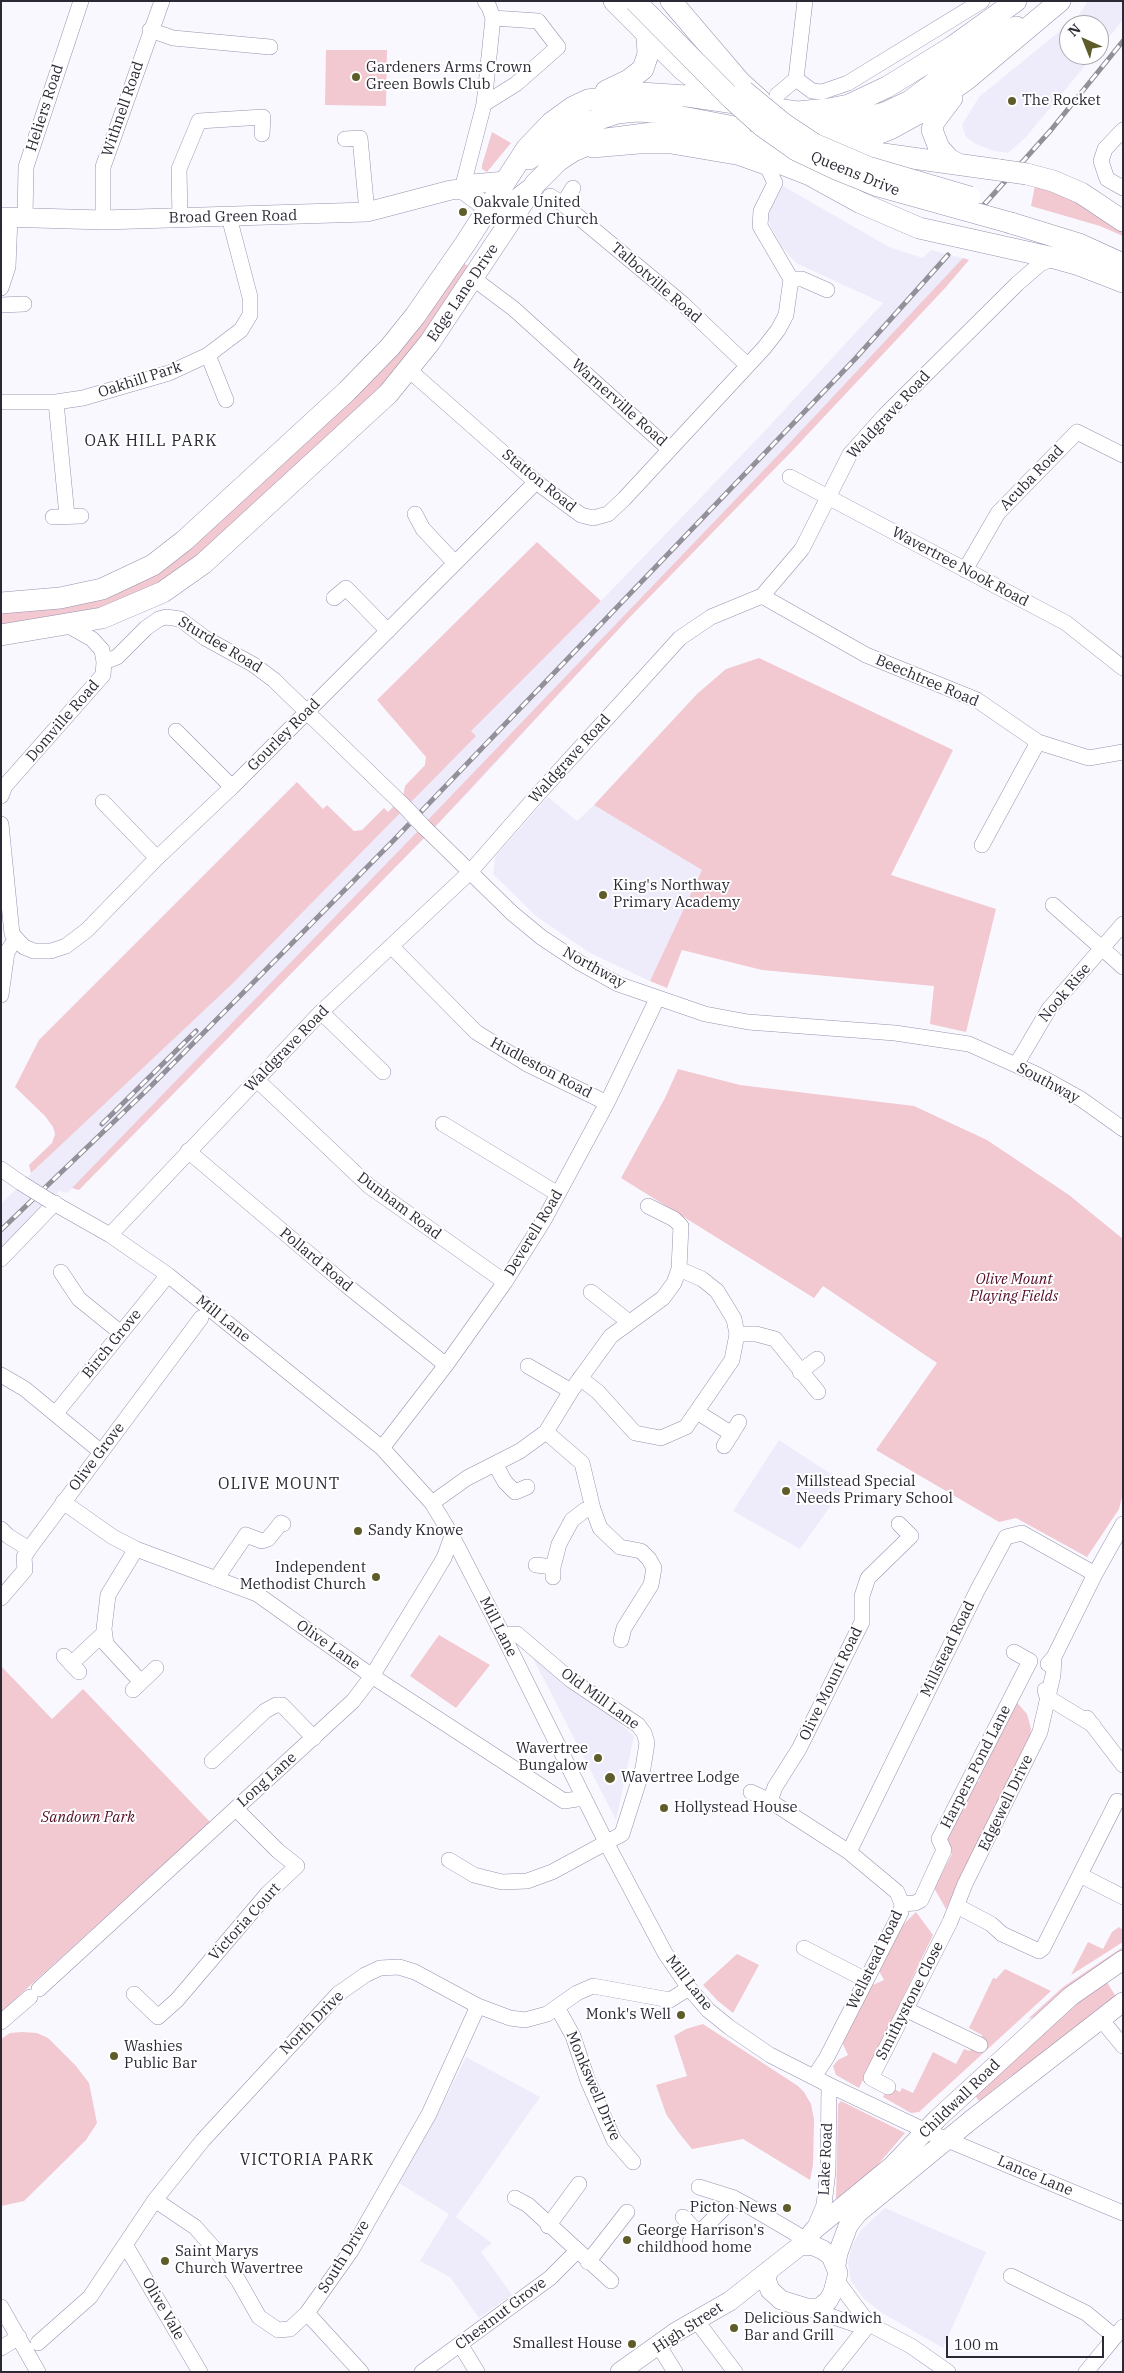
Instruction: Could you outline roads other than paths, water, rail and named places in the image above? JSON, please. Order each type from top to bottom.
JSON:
[{"type":"highway","points":[[614,1],[638,19],[760,155],[810,175],[896,219],[936,233],[1054,258],[1079,265],[1123,282]]},
{"type":"highway","name":"Queens Drive","points":[[654,1],[718,69],[784,124],[814,144],[868,166],[1013,216],[1123,264]]},
{"type":"highway","points":[[638,19],[642,25],[649,25],[662,15],[666,1]]},
{"type":"highway","points":[[671,1],[740,82],[774,102]]},
{"type":"highway","points":[[799,138],[806,118],[870,96],[952,47],[1016,1]]},
{"type":"highway","points":[[832,144],[858,140],[890,129],[919,113],[966,80],[1060,1]]},
{"type":"highway","points":[[510,176],[564,134],[599,118],[617,114],[637,111],[656,112],[769,124],[799,138],[887,112],[910,101],[985,45],[1060,1]]},
{"type":"highway","points":[[588,100],[637,75],[646,62],[648,47],[638,19]]},
{"type":"highway","name":"Queens Drive","points":[[638,19],[762,126],[796,150],[836,169],[878,186],[1013,216],[1123,247]]},
{"type":"highway","points":[[711,46],[763,88],[799,138],[818,169],[839,190]]},
{"type":"highway","points":[[958,164],[949,159],[939,148],[932,130],[934,122],[966,80]]},
{"type":"highway","points":[[729,119],[743,95],[740,82]]},
{"type":"highway","name":"Edge Lane Drive","points":[[1,604],[60,598],[102,589],[138,574],[169,554],[368,370],[415,316],[527,148],[537,136],[563,113],[588,100],[641,93],[729,119]]},
{"type":"highway","points":[[729,119],[774,102],[797,103],[825,110]]},
{"type":"highway","points":[[729,119],[768,139],[810,175]]},
{"type":"highway","name":"Edge Lane Drive","points":[[1,635],[69,626],[102,618],[147,600],[197,568],[229,542],[388,394],[409,370],[474,279],[550,195],[558,161],[573,151],[599,140],[652,133],[729,119]]},
{"type":"highway","points":[[768,139],[799,138],[876,153],[1028,174],[1064,186],[1123,221]]},
{"type":"highway","points":[[858,201],[850,185],[852,170],[862,160],[876,153]]},
{"type":"main road","name":"Broad Green Road","points":[[12,217],[103,220],[367,212],[510,176]]},
{"type":"main road","points":[[462,189],[488,208],[498,210],[550,195]]},
{"type":"main road","name":"Childwall Road","points":[[806,2240],[892,2166],[926,2131],[1071,1996],[1123,1960]]},
{"type":"main road","name":"Childwall Road","points":[[836,2273],[838,2253],[848,2226],[858,2213],[947,2138],[1123,2002]]},
{"type":"main road","points":[[806,2240],[823,2250],[836,2273],[828,2301],[819,2308],[807,2308],[781,2300],[770,2290],[766,2279],[769,2270],[806,2240]]},
{"type":"main road","name":"High Street","points":[[620,2372],[696,2320],[730,2301],[769,2270]]},
{"type":"main road","name":"High Street","points":[[730,2301],[757,2296],[781,2300]]},
{"type":"street","name":"Heliers Road","points":[[1,288],[8,267],[12,217],[26,167],[81,1]]},
{"type":"street","name":"Withnell Road","points":[[103,220],[103,166],[150,30],[162,1]]},
{"type":"street","points":[[462,189],[484,104],[492,18],[485,1]]},
{"type":"street","points":[[774,102],[796,80],[805,1]]},
{"type":"street","points":[[796,80],[812,92],[822,92],[848,83],[982,1]]},
{"type":"street","points":[[484,104],[516,84],[558,47],[538,21],[492,18]]},
{"type":"street","points":[[150,30],[173,38],[270,47]]},
{"type":"street","points":[[180,218],[179,170],[200,122],[263,117],[262,134]]},
{"type":"street","points":[[1123,130],[1105,149],[1102,161],[1107,179],[1123,188]]},
{"type":"street","points":[[345,139],[360,138],[367,212]]},
{"type":"street","points":[[573,151],[654,146],[737,156],[768,168],[775,183],[761,211],[760,226],[791,279],[802,279],[827,290]]},
{"type":"street","points":[[550,195],[573,188]]},
{"type":"street","name":"Talbotville Road","points":[[550,195],[682,304],[747,365]]},
{"type":"street","name":"Oakhill Park","points":[[1,402],[56,402],[84,398],[170,373],[208,354],[241,330],[248,320],[251,309],[250,297],[229,217]]},
{"type":"street","points":[[1013,248],[1022,260],[1024,267],[1023,274],[1017,284]]},
{"type":"street","name":"Waldgrave Road","points":[[110,1235],[321,1012],[470,872],[680,638],[711,617],[762,596],[802,549],[850,454],[885,415],[1017,284],[1040,264],[1054,258]]},
{"type":"street","name":"Warnerville Road","points":[[474,279],[514,308],[669,449],[778,330],[786,314],[791,279]]},
{"type":"street","points":[[1,305],[24,304]]},
{"type":"street","points":[[208,354],[226,400]]},
{"type":"street","name":"Statton Road","points":[[409,370],[536,482],[581,515],[593,518],[608,514],[669,449]]},
{"type":"street","points":[[56,402],[67,516]]},
{"type":"street","name":"Acuba Road","points":[[965,570],[998,514],[1077,432],[1123,455]]},
{"type":"street","name":"Wavertree Nook Road","points":[[790,478],[1066,623],[1123,668]]},
{"type":"street","name":"Gourley Road","points":[[15,940],[24,947],[34,951],[51,951],[66,946],[87,930],[157,858],[232,787],[536,482]]},
{"type":"street","points":[[415,514],[423,529],[455,563]]},
{"type":"street","points":[[334,598],[346,588],[388,630]]},
{"type":"street","name":"Beechtree Road","points":[[762,596],[866,655],[977,700],[1038,742],[1088,758],[1123,752]]},
{"type":"street","name":"Sturdee Road","points":[[104,662],[118,657],[151,623],[159,619],[173,617],[187,623],[217,646],[264,672],[307,711]]},
{"type":"street","name":"Domville Road","points":[[1,796],[5,786],[100,680],[104,662],[102,650],[84,634],[69,626]]},
{"type":"street","name":"Northway","points":[[307,711],[470,872],[541,937],[580,963],[618,984],[705,1014],[748,1022],[895,1033],[969,1044]]},
{"type":"street","points":[[176,731],[232,787]]},
{"type":"street","points":[[982,845],[1038,742]]},
{"type":"street","points":[[103,802],[157,858]]},
{"type":"street","points":[[1,824],[12,934],[15,940],[7,952],[1,995]]},
{"type":"street","name":"Nook Rise","points":[[1053,905],[1123,967]]},
{"type":"street","name":"Nook Rise","points":[[1016,1065],[1049,1010],[1123,924]]},
{"type":"street","name":"Hudleston Road","points":[[391,946],[476,1032],[527,1064],[607,1103]]},
{"type":"street","name":"Deverell Road","points":[[382,1448],[446,1365],[505,1282],[558,1194],[607,1103],[657,999]]},
{"type":"street","points":[[321,1012],[383,1072]]},
{"type":"street","name":"Southway","points":[[969,1044],[1016,1065],[1081,1099],[1123,1129]]},
{"type":"street","name":"Dunham Road","points":[[257,1080],[369,1186],[505,1282]]},
{"type":"street","points":[[443,1124],[558,1194]]},
{"type":"street","name":"Pollard Road","points":[[188,1151],[339,1279],[446,1365]]},
{"type":"street","name":"Mill Lane","points":[[1,1169],[21,1184],[110,1235],[168,1275],[382,1448],[432,1503],[452,1536],[664,1953],[689,1988],[708,2010],[770,2055],[926,2131]]},
{"type":"street","points":[[1,1259],[52,1202]]},
{"type":"street","points":[[432,1503],[467,1478],[520,1451],[546,1432],[571,1391],[611,1336],[664,1298],[674,1283],[679,1269],[681,1226],[674,1219],[654,1213]]},
{"type":"street","points":[[580,1378],[598,1392],[635,1433],[661,1438],[686,1427],[732,1360],[738,1334],[734,1319],[716,1291],[702,1279],[679,1269]]},
{"type":"street","points":[[61,1272],[78,1299],[121,1333]]},
{"type":"street","name":"Birch Grove","points":[[56,1414],[168,1275]]},
{"type":"street","points":[[591,1292],[629,1322]]},
{"type":"street","name":"Olive Grove","points":[[1,1598],[25,1570],[24,1557],[29,1549],[200,1318]]},
{"type":"street","points":[[738,1334],[756,1334],[775,1339],[818,1392]]},
{"type":"street","points":[[800,1372],[817,1358]]},
{"type":"street","points":[[528,1366],[571,1391]]},
{"type":"street","points":[[1,1375],[25,1389],[100,1451]]},
{"type":"street","points":[[697,1412],[732,1434]]},
{"type":"street","points":[[546,1432],[582,1463],[593,1509],[600,1528],[620,1547],[641,1551],[654,1568],[650,1585],[624,1628],[621,1640]]},
{"type":"street","points":[[495,1464],[520,1494]]},
{"type":"street","name":"Olive Lane","points":[[63,1502],[113,1537],[136,1549],[257,1594],[372,1676],[564,1802],[584,1798]]},
{"type":"street","points":[[536,1565],[553,1572],[559,1544],[572,1520],[585,1510],[593,1509]]},
{"type":"street","points":[[216,1579],[246,1535],[262,1541],[268,1539],[281,1523],[283,1524]]},
{"type":"street","name":"Olive Mount Road","points":[[770,1801],[775,1787],[799,1749],[862,1622],[862,1596],[868,1578],[916,1531],[899,1524]]},
{"type":"street","points":[[1123,1524],[1095,1574],[1054,1657],[1044,1669],[1042,1683],[1048,1697],[1062,1696],[1074,1702],[1123,1765]]},
{"type":"street","points":[[1,1529],[8,1536],[29,1549]]},
{"type":"street","name":"Millstead Road","points":[[849,1852],[973,1599],[1006,1537],[1022,1533],[1095,1574]]},
{"type":"street","name":"Long Lane","points":[[1,2022],[353,1701],[372,1676],[444,1558],[452,1536]]},
{"type":"street","points":[[136,1549],[108,1594],[104,1633],[106,1644],[137,1686],[156,1668]]},
{"type":"street","points":[[72,1664],[104,1633]]},
{"type":"street","name":"Old Mill Lane","points":[[503,1635],[516,1634],[571,1680],[638,1725],[644,1732],[647,1743],[643,1768],[622,1834],[607,1844]]},
{"type":"street","name":"Harpers Pond Lane","points":[[902,1904],[915,1903],[921,1900],[944,1850],[939,1839],[1030,1661],[1014,1652]]},
{"type":"street","name":"Edgewell Drive","points":[[956,1906],[1040,1732],[1048,1697]]},
{"type":"street","points":[[212,1761],[266,1711],[276,1705],[282,1706],[314,1738]]},
{"type":"street","name":"Wellstead Road","points":[[751,1792],[770,1801],[849,1852],[897,1892],[902,1904],[901,1912],[827,2057],[814,2077]]},
{"type":"street","points":[[956,1906],[991,1924],[1002,1934],[1039,1951],[1043,1948],[1117,1801]]},
{"type":"street","name":"Victoria Court","points":[[134,1994],[158,2017],[177,2000],[268,1893],[298,1866],[278,1851],[236,1809]]},
{"type":"street","points":[[449,1860],[490,1880],[515,1882],[545,1875],[607,1844]]},
{"type":"street","points":[[1080,1874],[1123,1896]]},
{"type":"street","name":"Smithystone Close","points":[[888,2087],[871,2078],[907,2010],[956,1906]]},
{"type":"street","points":[[804,1948],[866,1980]]},
{"type":"street","name":"North Drive","points":[[38,2343],[90,2297],[126,2246],[155,2200],[203,2140],[284,2050],[338,1994],[364,1975],[380,1968],[398,1967],[415,1972],[478,2006],[510,2018],[525,2020],[547,2014],[577,1993],[593,1986],[670,2000],[689,1988]]},
{"type":"street","name":"South Drive","points":[[155,2200],[194,2227],[204,2237],[238,2280],[259,2317],[268,2325],[278,2330],[290,2329],[307,2313],[350,2251],[429,2114],[478,2006]]},
{"type":"street","name":"Monkswell Drive","points":[[557,2007],[573,2036],[588,2081],[614,2140],[633,2162]]},
{"type":"street","points":[[907,2010],[980,2046]]},
{"type":"street","points":[[1100,2018],[1123,2046]]},
{"type":"street","name":"Lake Road","points":[[806,2240],[824,2205],[828,2171],[829,2085]]},
{"type":"street","name":"Lance Lane","points":[[926,2131],[947,2138],[1123,2213]]},
{"type":"street","points":[[548,2226],[580,2184]]},
{"type":"street","points":[[699,2186],[734,2198],[806,2240]]},
{"type":"street","points":[[515,2198],[528,2205],[548,2226],[611,2282]]},
{"type":"street","points":[[683,2217],[695,2238],[734,2198]]},
{"type":"street","points":[[588,2262],[627,2212]]},
{"type":"street","name":"Olive Vale","points":[[126,2246],[200,2372]]},
{"type":"street","name":"Chestnut Grove","points":[[422,2372],[550,2278],[577,2251]]},
{"type":"street","points":[[836,2273],[869,2324]]},
{"type":"street","points":[[1011,2276],[1086,2313],[1119,2332],[1086,2372]]},
{"type":"street","points":[[1,2307],[38,2372]]},
{"type":"street","points":[[807,2308],[854,2324],[869,2324],[911,2346],[948,2372]]},
{"type":"street","points":[[307,2313],[361,2372]]},
{"type":"street","points":[[696,2320],[735,2372]]},
{"type":"street","points":[[831,2372],[869,2324]]},
{"type":"street","points":[[1,2348],[18,2337]]},
{"type":"street","points":[[460,2344],[477,2372]]},
{"type":"street","points":[[659,2346],[675,2372]]},
{"type":"railway","points":[[973,217],[1051,130],[1123,41]]},
{"type":"railway","points":[[1,1230],[150,1087],[392,842],[855,359],[948,255]]},
{"type":"railway","points":[[102,1124],[196,1031]]},
{"type":"place","name":"Gardeners Arms Crown Green Bowls Club","points":[[356,77]]},
{"type":"place","name":"The Rocket","points":[[1012,101]]},
{"type":"place","name":"Oakvale United Reformed Church","points":[[463,212]]},
{"type":"place","name":"King's Northway Primary Academy","points":[[603,895]]},
{"type":"place","name":"Millstead Special Needs Primary School","points":[[786,1491]]},
{"type":"place","name":"Sandy Knowe","points":[[358,1531]]},
{"type":"place","name":"Independent Methodist Church","points":[[376,1577]]},
{"type":"place","name":"Wavertree Bungalow","points":[[598,1758]]},
{"type":"place","name":"Wavertree Lodge","points":[[610,1778]]},
{"type":"place","name":"Hollystead House","points":[[664,1808]]},
{"type":"place","name":"Monk's Well","points":[[681,2015]]},
{"type":"place","name":"Washies Public Bar","points":[[114,2056]]},
{"type":"place","name":"Picton News","points":[[787,2208]]},
{"type":"place","name":"George Harrison's childhood home","points":[[627,2240]]},
{"type":"place","name":"Saint Marys Church Wavertree","points":[[165,2261]]},
{"type":"place","name":"Delicious Sandwich Bar and Grill","points":[[734,2328]]},
{"type":"place","name":"Smallest House","points":[[632,2344]]},
{"type":"district","name":"OAK HILL PARK","points":[[151,441]]},
{"type":"district","name":"OLIVE MOUNT","points":[[279,1484]]},
{"type":"district","name":"VICTORIA PARK","points":[[307,2160]]},
{"type":"park label","name":"Olive Mount Playing Fields","points":[[1014,1288]]},
{"type":"park label","name":"Sandown Park","points":[[88,1818]]}]
